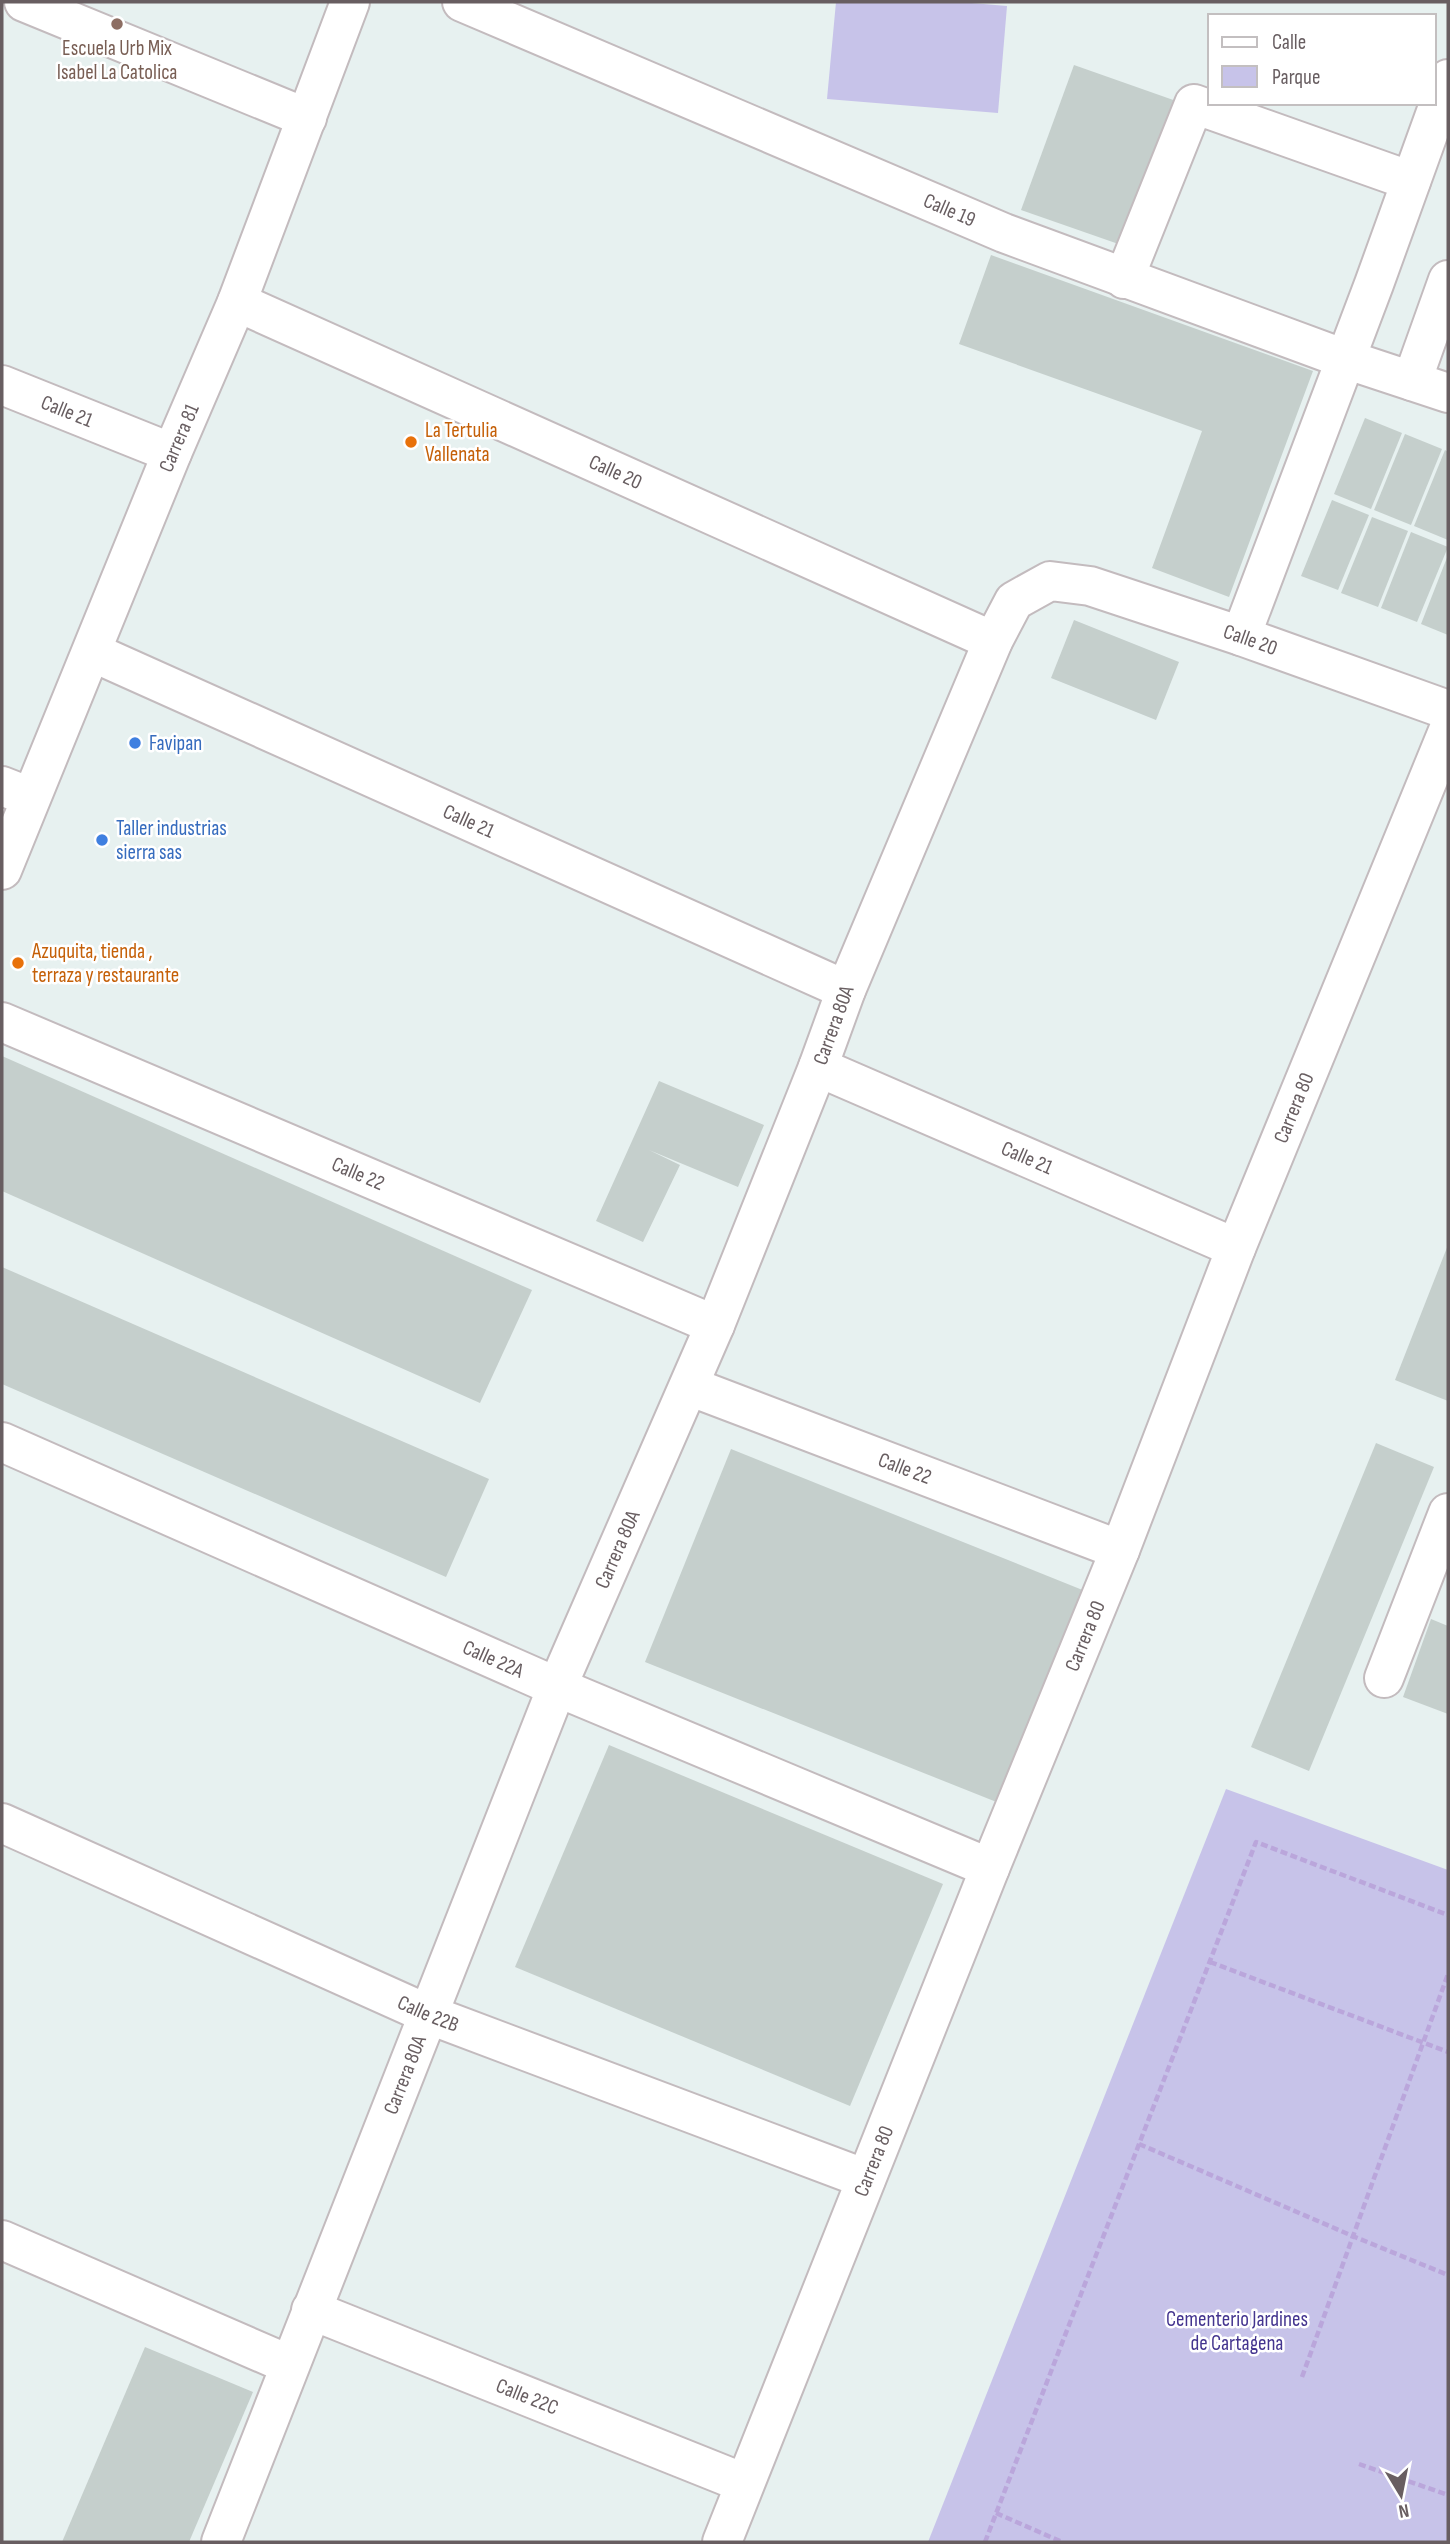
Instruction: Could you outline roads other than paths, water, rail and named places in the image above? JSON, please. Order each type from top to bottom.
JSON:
[{"type":"street","points":[[24,2],[307,118]]},
{"type":"street","name":"Carrera 81","points":[[2,870],[16,792],[92,652],[172,453],[237,302],[350,2]]},
{"type":"street","name":"Calle 19","points":[[462,2],[1004,233],[1345,359],[1448,393]]},
{"type":"street","points":[[1241,636],[1448,79]]},
{"type":"street","points":[[1124,279],[1194,104],[1411,181]]},
{"type":"street","points":[[1412,381],[1448,280]]},
{"type":"street","name":"Calle 20","points":[[237,302],[993,641]]},
{"type":"street","name":"Calle 21","points":[[2,385],[172,453]]},
{"type":"street","name":"Calle 20","points":[[1050,581],[1090,586],[1241,636],[1448,710]]},
{"type":"street","name":"Carrera 80A","points":[[221,2542],[557,1687],[715,1325],[846,990],[993,641],[1014,601],[1050,581]]},
{"type":"street","name":"Calle 21","points":[[92,652],[846,990]]},
{"type":"street","name":"Carrera 80","points":[[722,2542],[990,1868],[1120,1550],[1236,1248],[1448,731]]},
{"type":"street","name":"Calle 22","points":[[2,1023],[715,1325]]},
{"type":"street","name":"Calle 21","points":[[818,1067],[1236,1248]]},
{"type":"street","name":"Calle 22","points":[[689,1386],[1120,1550]]},
{"type":"street","name":"Calle 22A","points":[[2,1442],[557,1687],[990,1868]]},
{"type":"street","points":[[1384,1678],[1448,1513]]},
{"type":"street","name":"Calle 22B","points":[[2,1822],[430,2015],[866,2179]]},
{"type":"street","points":[[2,2240],[289,2365]]},
{"type":"street","name":"Calle 22C","points":[[311,2310],[744,2483]]},
{"type":"place","name":"Escuela Urb Mix Isabel La Catolica","points":[[117,24]]},
{"type":"place","name":"La Tertulia Vallenata","points":[[411,442]]},
{"type":"place","name":"Favipan","points":[[135,743]]},
{"type":"place","name":"Taller industrias sierra sas","points":[[102,840]]},
{"type":"place","name":"Azuquita, tienda , terraza y restaurante","points":[[18,963]]},
{"type":"park label","name":"Cementerio Jardines de Cartagena","points":[[1237,2331]]}]
